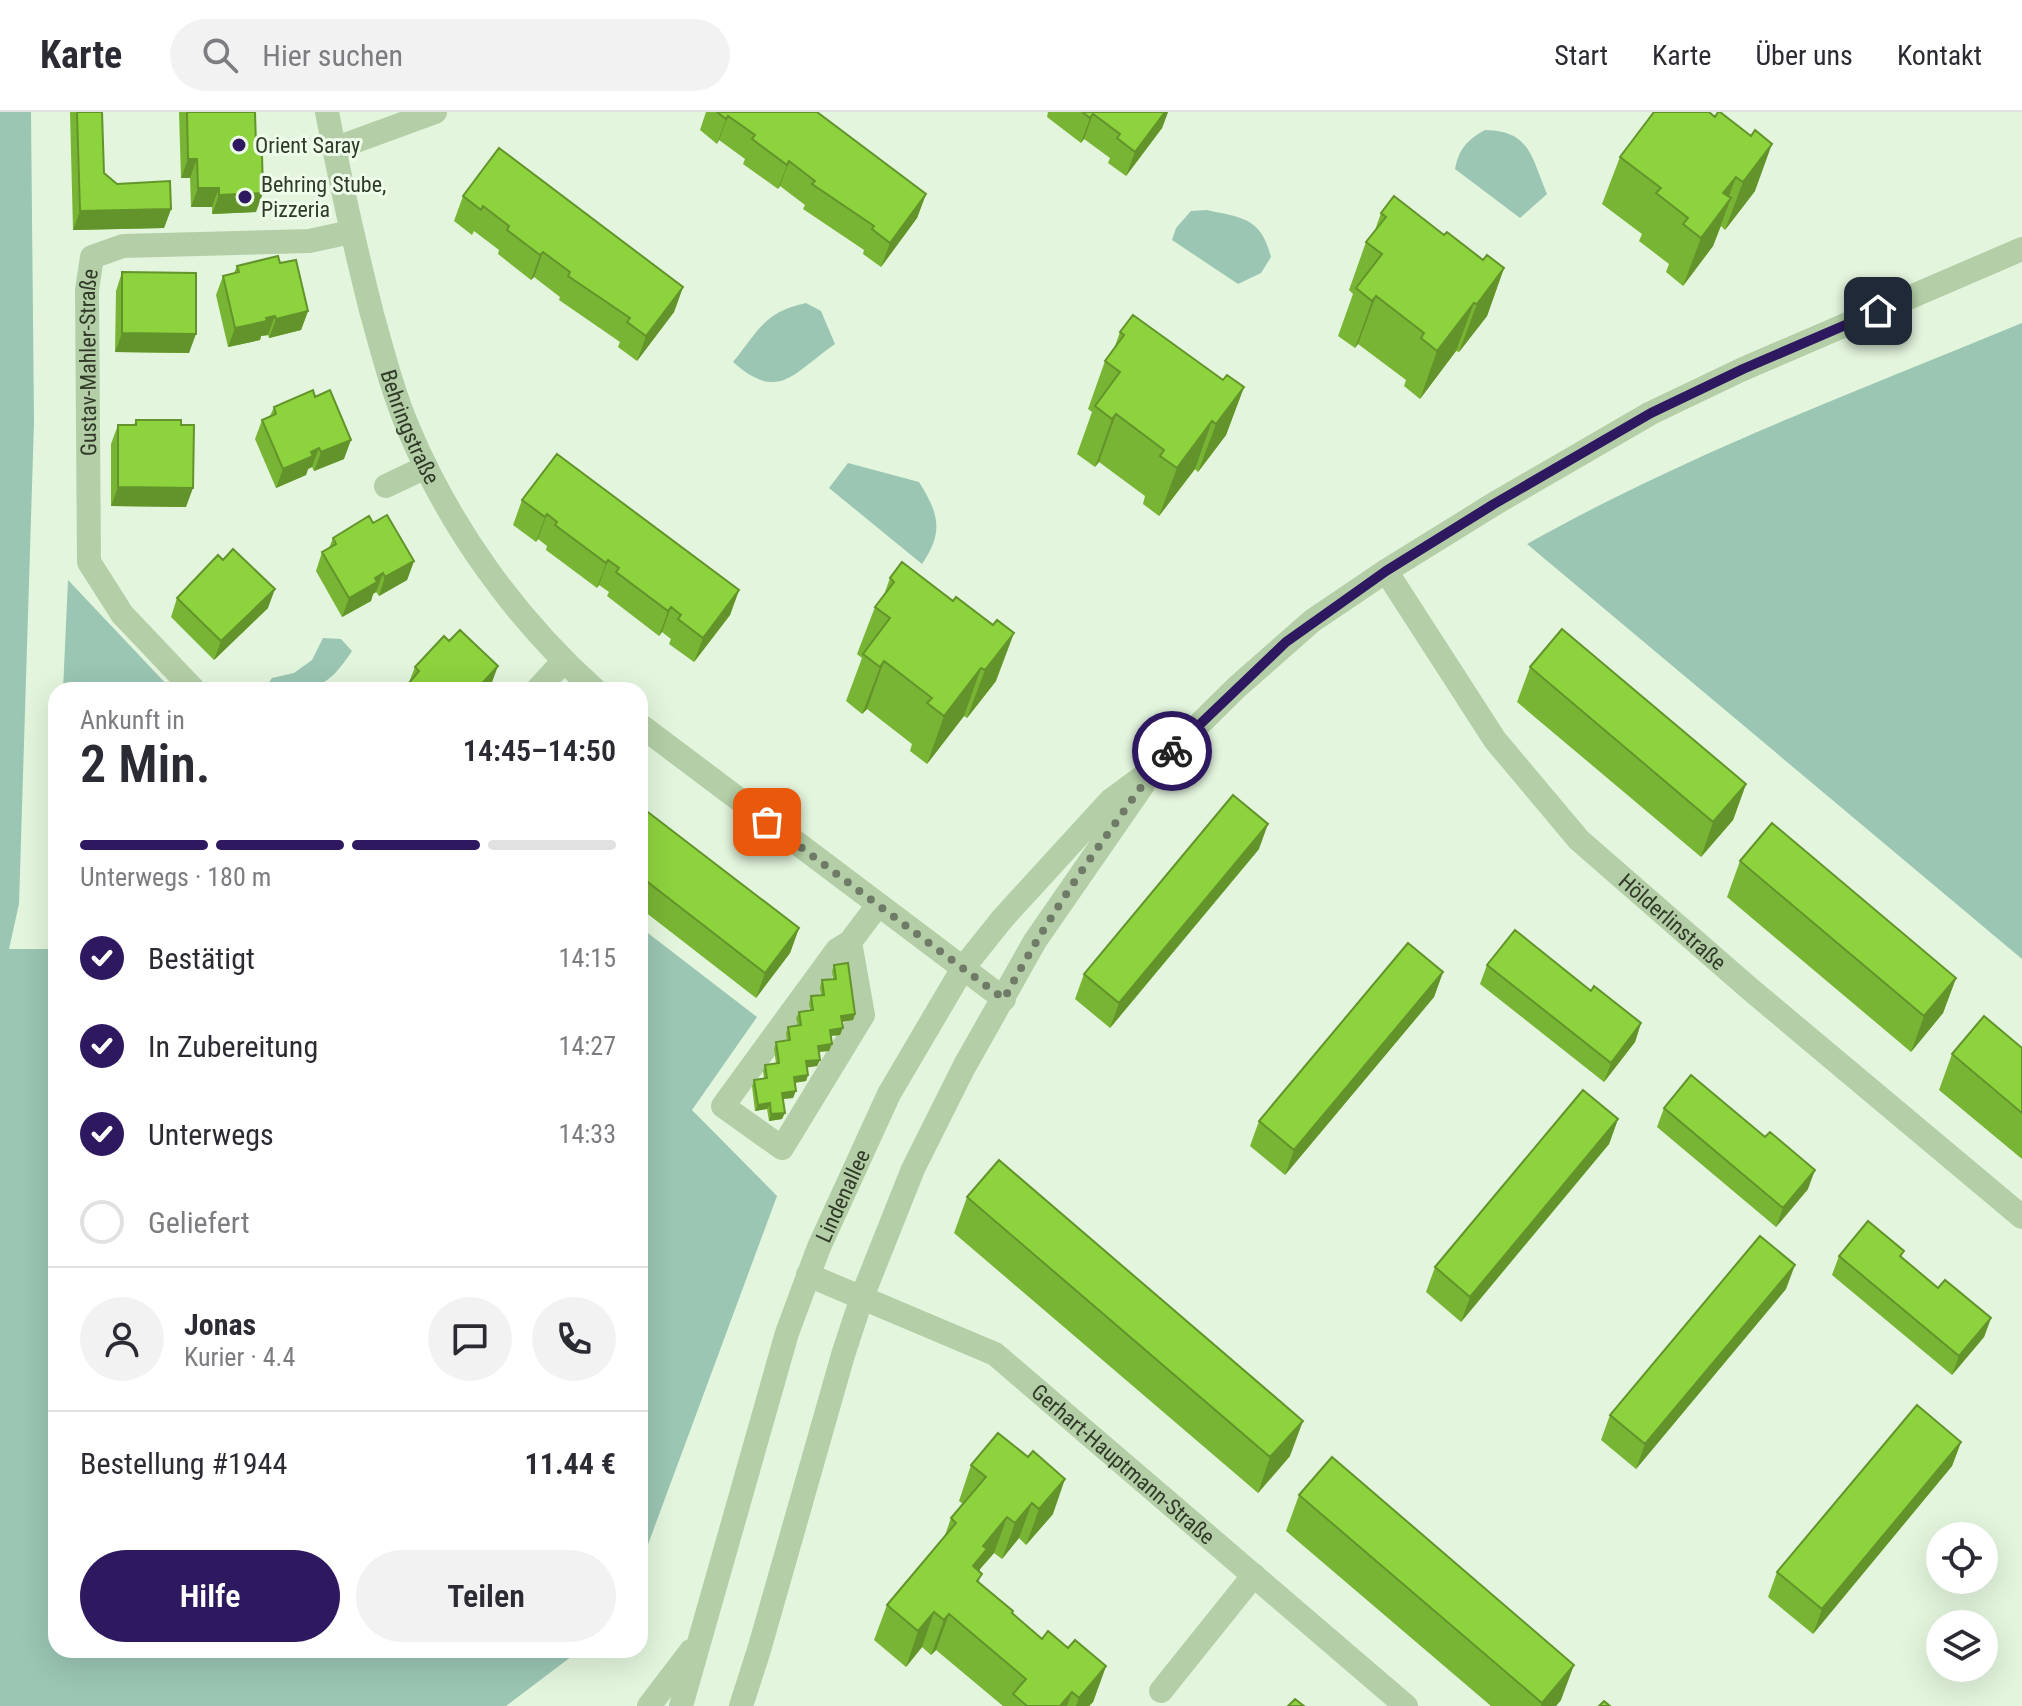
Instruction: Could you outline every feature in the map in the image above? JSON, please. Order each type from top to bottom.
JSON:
[{"type":"street","name":"Behringstraße","points":[[327,112],[351,232],[392,385],[426,467],[464,536],[501,588],[563,662],[586,682]]},
{"type":"street","points":[[334,149],[435,112]]},
{"type":"street","name":"Gustav-Mahler-Straße","points":[[186,682],[122,614],[89,562],[87,290],[92,257],[123,246],[309,241],[351,232]]},
{"type":"street","name":"Lindenallee","points":[[681,1706],[787,1333],[808,1275],[889,1094],[963,968],[1003,918],[1110,801],[1156,767],[1286,642],[1386,571],[1494,504],[1651,413],[1743,369],[2022,249]]},
{"type":"street","points":[[386,486],[426,467]]},
{"type":"street","name":"Hölderlinstraße","points":[[1386,571],[1495,740],[1579,840],[1750,989],[2022,1217]]},
{"type":"street","points":[[544,682],[563,662]]},
{"type":"street","points":[[648,731],[1004,999]]},
{"type":"street","name":"Lindenallee","points":[[741,1706],[862,1297],[913,1169],[964,1067],[1035,941],[1156,767]]},
{"type":"street","points":[[850,942],[863,1015],[782,1148],[723,1106],[837,950],[850,942],[878,905]]},
{"type":"street","name":"Gerhart-Hauptmann-Straße","points":[[808,1275],[995,1354],[1406,1706]]},
{"type":"street","points":[[1161,1691],[1254,1575]]},
{"type":"street","points":[[649,1706],[697,1642]]},
{"type":"street","points":[[751,1677],[756,1706]]},
{"type":"green space","points":[[0,112],[31,112],[34,422],[19,904],[9,949],[48,949],[48,1658],[569,1658],[506,1706],[0,1706]]},
{"type":"green space","points":[[1485,130],[1512,135],[1521,141],[1547,194],[1520,218],[1455,169],[1465,146]]},
{"type":"green space","points":[[1207,210],[1240,218],[1262,234],[1271,257],[1261,273],[1238,284],[1172,240],[1176,228],[1191,211]]},
{"type":"green space","points":[[806,303],[821,311],[835,344],[796,373],[774,382],[762,381],[733,362],[771,317]]},
{"type":"green space","points":[[2022,323],[2022,959],[1527,544],[1709,453]]},
{"type":"green space","points":[[848,463],[919,482],[931,504],[936,523],[934,542],[922,564],[829,488]]},
{"type":"green space","points":[[68,580],[164,682],[63,682]]},
{"type":"green space","points":[[323,638],[341,639],[352,651],[324,682],[269,682],[272,678],[294,673],[312,660]]},
{"type":"green space","points":[[648,933],[757,1017],[692,1110],[777,1196],[648,1544]]},
{"type":"building","points":[[77,112],[102,112],[104,173],[117,184],[170,181],[171,209],[80,211]]},
{"type":"building","points":[[187,112],[255,112],[256,146],[262,154],[263,193],[219,195],[219,188],[198,188],[197,159],[188,159]]},
{"type":"building","points":[[717,112],[817,112],[926,194],[890,243],[872,229],[874,226],[812,184],[815,181],[789,161],[787,165],[752,139],[755,135]]},
{"type":"building","points":[[1082,112],[1165,112],[1135,152],[1117,138],[1120,134],[1093,114],[1090,118]]},
{"type":"building","points":[[1654,112],[1709,112],[1715,117],[1720,112],[1751,136],[1755,130],[1772,144],[1743,182],[1736,177],[1723,193],[1731,198],[1701,238],[1683,224],[1688,218],[1656,193],[1661,188],[1620,157]]},
{"type":"building","points":[[499,148],[683,287],[646,336],[627,322],[630,318],[568,276],[570,272],[543,252],[540,255],[507,230],[509,226],[483,206],[481,210],[463,196]]},
{"type":"building","points":[[1394,196],[1444,235],[1447,232],[1483,260],[1487,255],[1504,268],[1437,351],[1421,338],[1424,333],[1376,296],[1372,301],[1356,288],[1382,254],[1366,242],[1386,217],[1381,213]]},
{"type":"building","points":[[278,256],[280,263],[296,260],[308,311],[276,319],[275,316],[266,318],[267,321],[235,328],[223,276],[239,272],[237,266]]},
{"type":"building","points":[[122,272],[196,273],[196,334],[122,333]]},
{"type":"building","points":[[1133,315],[1223,380],[1227,375],[1244,387],[1216,424],[1212,421],[1177,468],[1160,456],[1164,450],[1116,414],[1112,419],[1095,406],[1120,372],[1105,361],[1124,335],[1120,332]]},
{"type":"building","points":[[313,390],[315,397],[330,390],[351,440],[321,452],[319,448],[311,452],[313,456],[283,469],[262,420],[276,414],[274,407]]},
{"type":"building","points":[[136,420],[181,420],[181,425],[194,425],[193,488],[118,487],[118,425],[136,425]]},
{"type":"building","points":[[557,454],[739,590],[703,638],[678,619],[681,615],[671,607],[668,611],[616,572],[619,568],[608,560],[606,563],[555,525],[557,522],[547,514],[545,517],[522,500]]},
{"type":"building","points":[[387,515],[414,561],[385,577],[383,573],[375,578],[377,582],[349,598],[322,552],[336,544],[333,538],[369,516],[373,523]]},
{"type":"building","points":[[233,549],[275,589],[221,641],[177,598],[218,555],[223,560]]},
{"type":"building","points":[[902,562],[953,601],[956,597],[993,625],[997,620],[1014,633],[985,670],[981,668],[944,716],[927,703],[932,698],[884,661],[880,667],[863,654],[890,618],[875,607],[894,582],[890,578]]},
{"type":"building","points":[[1562,629],[1746,784],[1713,822],[1530,667]]},
{"type":"building","points":[[460,630],[498,666],[483,682],[410,682],[419,671],[415,667],[444,636],[449,641]]},
{"type":"building","points":[[1233,795],[1268,824],[1119,1003],[1084,974]]},
{"type":"building","points":[[648,812],[799,928],[765,973],[648,882]]},
{"type":"building","points":[[1772,823],[1956,978],[1924,1016],[1740,861]]},
{"type":"building","points":[[1515,930],[1591,991],[1594,986],[1641,1023],[1611,1063],[1487,965]]},
{"type":"building","points":[[1408,943],[1443,972],[1294,1150],[1259,1121]]},
{"type":"building","points":[[848,963],[855,1014],[841,1016],[843,1028],[830,1030],[832,1044],[818,1046],[820,1060],[806,1061],[808,1075],[794,1077],[796,1091],[782,1093],[785,1113],[771,1114],[770,1103],[758,1105],[754,1080],[767,1078],[765,1065],[779,1063],[776,1042],[790,1040],[788,1027],[801,1025],[799,1012],[813,1010],[811,996],[824,995],[822,980],[836,979],[834,965]]},
{"type":"building","points":[[1984,1016],[2022,1048],[2022,1113],[1952,1054]]},
{"type":"building","points":[[1691,1075],[1765,1137],[1770,1132],[1815,1170],[1783,1208],[1664,1108]]},
{"type":"building","points":[[1583,1090],[1618,1119],[1470,1297],[1435,1267]]},
{"type":"building","points":[[999,1160],[1303,1421],[1270,1457],[967,1197]]},
{"type":"building","points":[[1868,1221],[1904,1251],[1900,1256],[1938,1288],[1945,1280],[1991,1318],[1959,1356],[1839,1256]]},
{"type":"building","points":[[1760,1236],[1795,1265],[1645,1444],[1610,1415]]},
{"type":"building","points":[[1917,1405],[1961,1442],[1822,1609],[1777,1572]]},
{"type":"building","points":[[998,1433],[1028,1457],[1033,1451],[1065,1479],[1039,1509],[1032,1503],[1015,1523],[1007,1517],[983,1546],[987,1549],[973,1566],[982,1574],[977,1581],[1042,1639],[1048,1631],[1068,1648],[1075,1640],[1106,1666],[1079,1698],[1072,1692],[1060,1706],[1027,1706],[1013,1694],[1026,1679],[949,1614],[944,1620],[934,1612],[918,1631],[887,1605],[956,1523],[951,1518],[986,1477],[971,1465]]},
{"type":"building","points":[[1332,1457],[1574,1665],[1542,1703],[1299,1495]]},
{"type":"building","points":[[1295,1699],[1304,1706],[1288,1706]]},
{"type":"way so far","points":[[767,822],[1004,999],[1035,941],[1084,867],[1156,767],[1172,751]]},
{"type":"place","name":"Orient Saray","points":[[239,145]]},
{"type":"place","name":"Behring Stube, Pizzeria","points":[[245,197]]},
{"type":"route","points":[[1172,751],[1286,642],[1386,571],[1651,413],[1743,369],[1878,311]]}]
